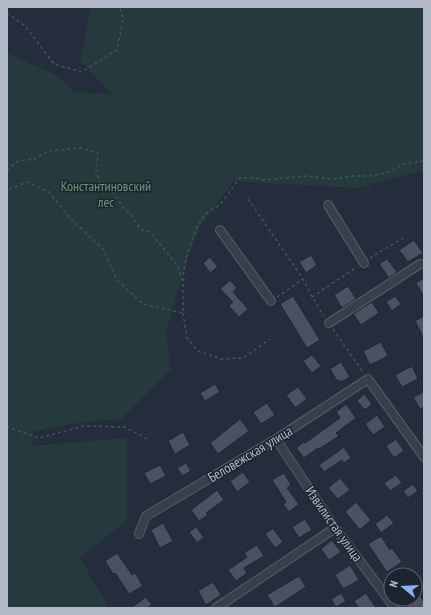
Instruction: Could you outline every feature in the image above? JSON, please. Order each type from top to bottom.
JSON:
[{"type":"street","points":[[328,205],[364,263]]},
{"type":"street","points":[[220,230],[271,301]]},
{"type":"street","points":[[329,323],[420,264]]},
{"type":"street","points":[[368,379],[424,457]]},
{"type":"street","name":"Беловежская улица","points":[[139,534],[146,516],[276,440],[368,379]]},
{"type":"street","name":"Извилистая улица","points":[[276,440],[335,528],[395,608]]},
{"type":"street","points":[[216,608],[335,528]]},
{"type":"path","points":[[7,13],[25,26],[54,64],[82,72],[117,50],[123,20],[120,7]]},
{"type":"path","points":[[7,170],[18,161],[35,159],[48,151],[81,148],[98,153],[96,171],[101,186],[112,190],[123,207],[133,217],[140,229],[150,232],[177,265],[183,283]]},
{"type":"path","points":[[270,339],[243,358],[221,360],[198,351],[187,338],[183,313],[183,272],[199,223],[205,214],[220,205],[240,178],[256,178],[264,180],[306,176],[334,179],[353,176],[370,176],[389,172],[403,164],[424,160]]},
{"type":"path","points":[[7,190],[27,182],[49,192],[69,217],[103,248],[117,280],[143,304],[183,313]]},
{"type":"path","points":[[248,199],[303,279],[312,297],[368,379]]},
{"type":"path","points":[[271,301],[303,279]]},
{"type":"path","points":[[7,426],[39,438],[84,426],[124,428],[147,439]]},
{"type":"green space","name":"Константиновский лес","points":[[91,7],[424,7],[424,170],[358,188],[234,181],[200,227],[184,268],[166,333],[171,369],[121,419],[78,423],[34,431],[32,446],[127,438],[127,520],[80,558],[109,608],[7,608],[7,53],[56,75],[75,92],[111,94],[80,60]]},
{"type":"building","points":[[414,240],[423,253],[408,262],[399,250]]},
{"type":"building","points":[[311,255],[317,265],[306,273],[299,262]]},
{"type":"building","points":[[210,257],[218,267],[210,273],[203,263]]},
{"type":"building","points":[[387,259],[397,272],[389,278],[379,264]]},
{"type":"building","points":[[424,278],[424,297],[416,283]]},
{"type":"building","points":[[230,280],[237,288],[233,292],[248,309],[239,317],[229,306],[233,302],[220,289]]},
{"type":"building","points":[[348,286],[356,299],[342,308],[334,295]]},
{"type":"building","points":[[293,296],[320,340],[307,348],[280,304]]},
{"type":"building","points":[[395,296],[401,304],[392,311],[386,302]]},
{"type":"building","points":[[372,302],[379,313],[361,325],[353,314]]},
{"type":"building","points":[[424,316],[424,339],[415,321]]},
{"type":"building","points":[[381,342],[388,356],[370,365],[363,351]]},
{"type":"building","points":[[312,355],[321,366],[312,373],[303,361]]},
{"type":"building","points":[[341,362],[350,377],[341,382],[339,380],[337,381],[330,369]]},
{"type":"building","points":[[412,366],[418,379],[402,387],[395,375]]},
{"type":"building","points":[[215,384],[220,392],[205,401],[200,393]]},
{"type":"building","points":[[298,387],[307,399],[295,408],[286,395]]},
{"type":"building","points":[[424,392],[424,407],[420,409],[413,397]]},
{"type":"building","points":[[364,394],[372,404],[365,410],[357,401]]},
{"type":"building","points":[[267,403],[275,415],[261,424],[253,412]]},
{"type":"building","points":[[346,404],[356,418],[336,433],[339,436],[304,458],[296,448],[340,418],[336,412]]},
{"type":"building","points":[[377,415],[385,427],[373,435],[365,424]]},
{"type":"building","points":[[240,419],[249,431],[218,454],[210,443]]},
{"type":"building","points":[[183,432],[190,445],[175,454],[168,441]]},
{"type":"building","points":[[396,439],[404,451],[394,458],[386,446]]},
{"type":"building","points":[[344,447],[351,458],[344,463],[342,460],[324,472],[319,465]]},
{"type":"building","points":[[186,463],[191,471],[182,476],[177,468]]},
{"type":"building","points":[[160,465],[166,476],[150,484],[144,473]]},
{"type":"building","points":[[243,472],[250,482],[237,492],[230,481]]},
{"type":"building","points":[[284,473],[291,485],[287,488],[299,504],[289,512],[283,504],[286,502],[272,480]]},
{"type":"building","points":[[396,475],[402,483],[390,491],[384,483]]},
{"type":"building","points":[[340,478],[350,490],[338,499],[328,488]]},
{"type":"building","points":[[413,484],[418,491],[408,498],[403,491]]},
{"type":"building","points":[[217,490],[224,500],[206,513],[208,515],[199,521],[191,510]]},
{"type":"building","points":[[356,502],[371,520],[360,530],[345,512]]},
{"type":"building","points":[[387,515],[394,523],[381,533],[375,524]]},
{"type":"building","points":[[305,519],[312,530],[299,538],[292,527]]},
{"type":"building","points":[[163,523],[173,541],[160,548],[151,530]]},
{"type":"building","points":[[196,527],[204,537],[197,543],[189,532]]},
{"type":"building","points":[[273,528],[283,542],[275,548],[265,534]]},
{"type":"building","points":[[381,536],[390,550],[392,548],[402,562],[394,567],[384,567],[368,544]]},
{"type":"building","points":[[332,540],[341,552],[329,560],[321,549]]},
{"type":"building","points":[[257,545],[264,556],[244,568],[247,573],[236,581],[228,570],[247,557],[244,553]]},
{"type":"building","points":[[117,553],[132,575],[135,573],[143,586],[129,594],[105,561]]},
{"type":"building","points":[[350,565],[359,580],[343,589],[335,575]]},
{"type":"building","points":[[299,576],[306,587],[275,607],[267,595]]},
{"type":"building","points":[[213,582],[221,595],[206,605],[198,591]]},
{"type":"building","points":[[341,593],[346,601],[336,607],[331,599]]},
{"type":"building","points":[[366,593],[376,608],[359,608],[354,601]]},
{"type":"building","points":[[146,597],[152,605],[147,608],[131,608]]},
{"type":"building","points":[[423,600],[424,602],[424,608],[408,607],[423,607]]}]
